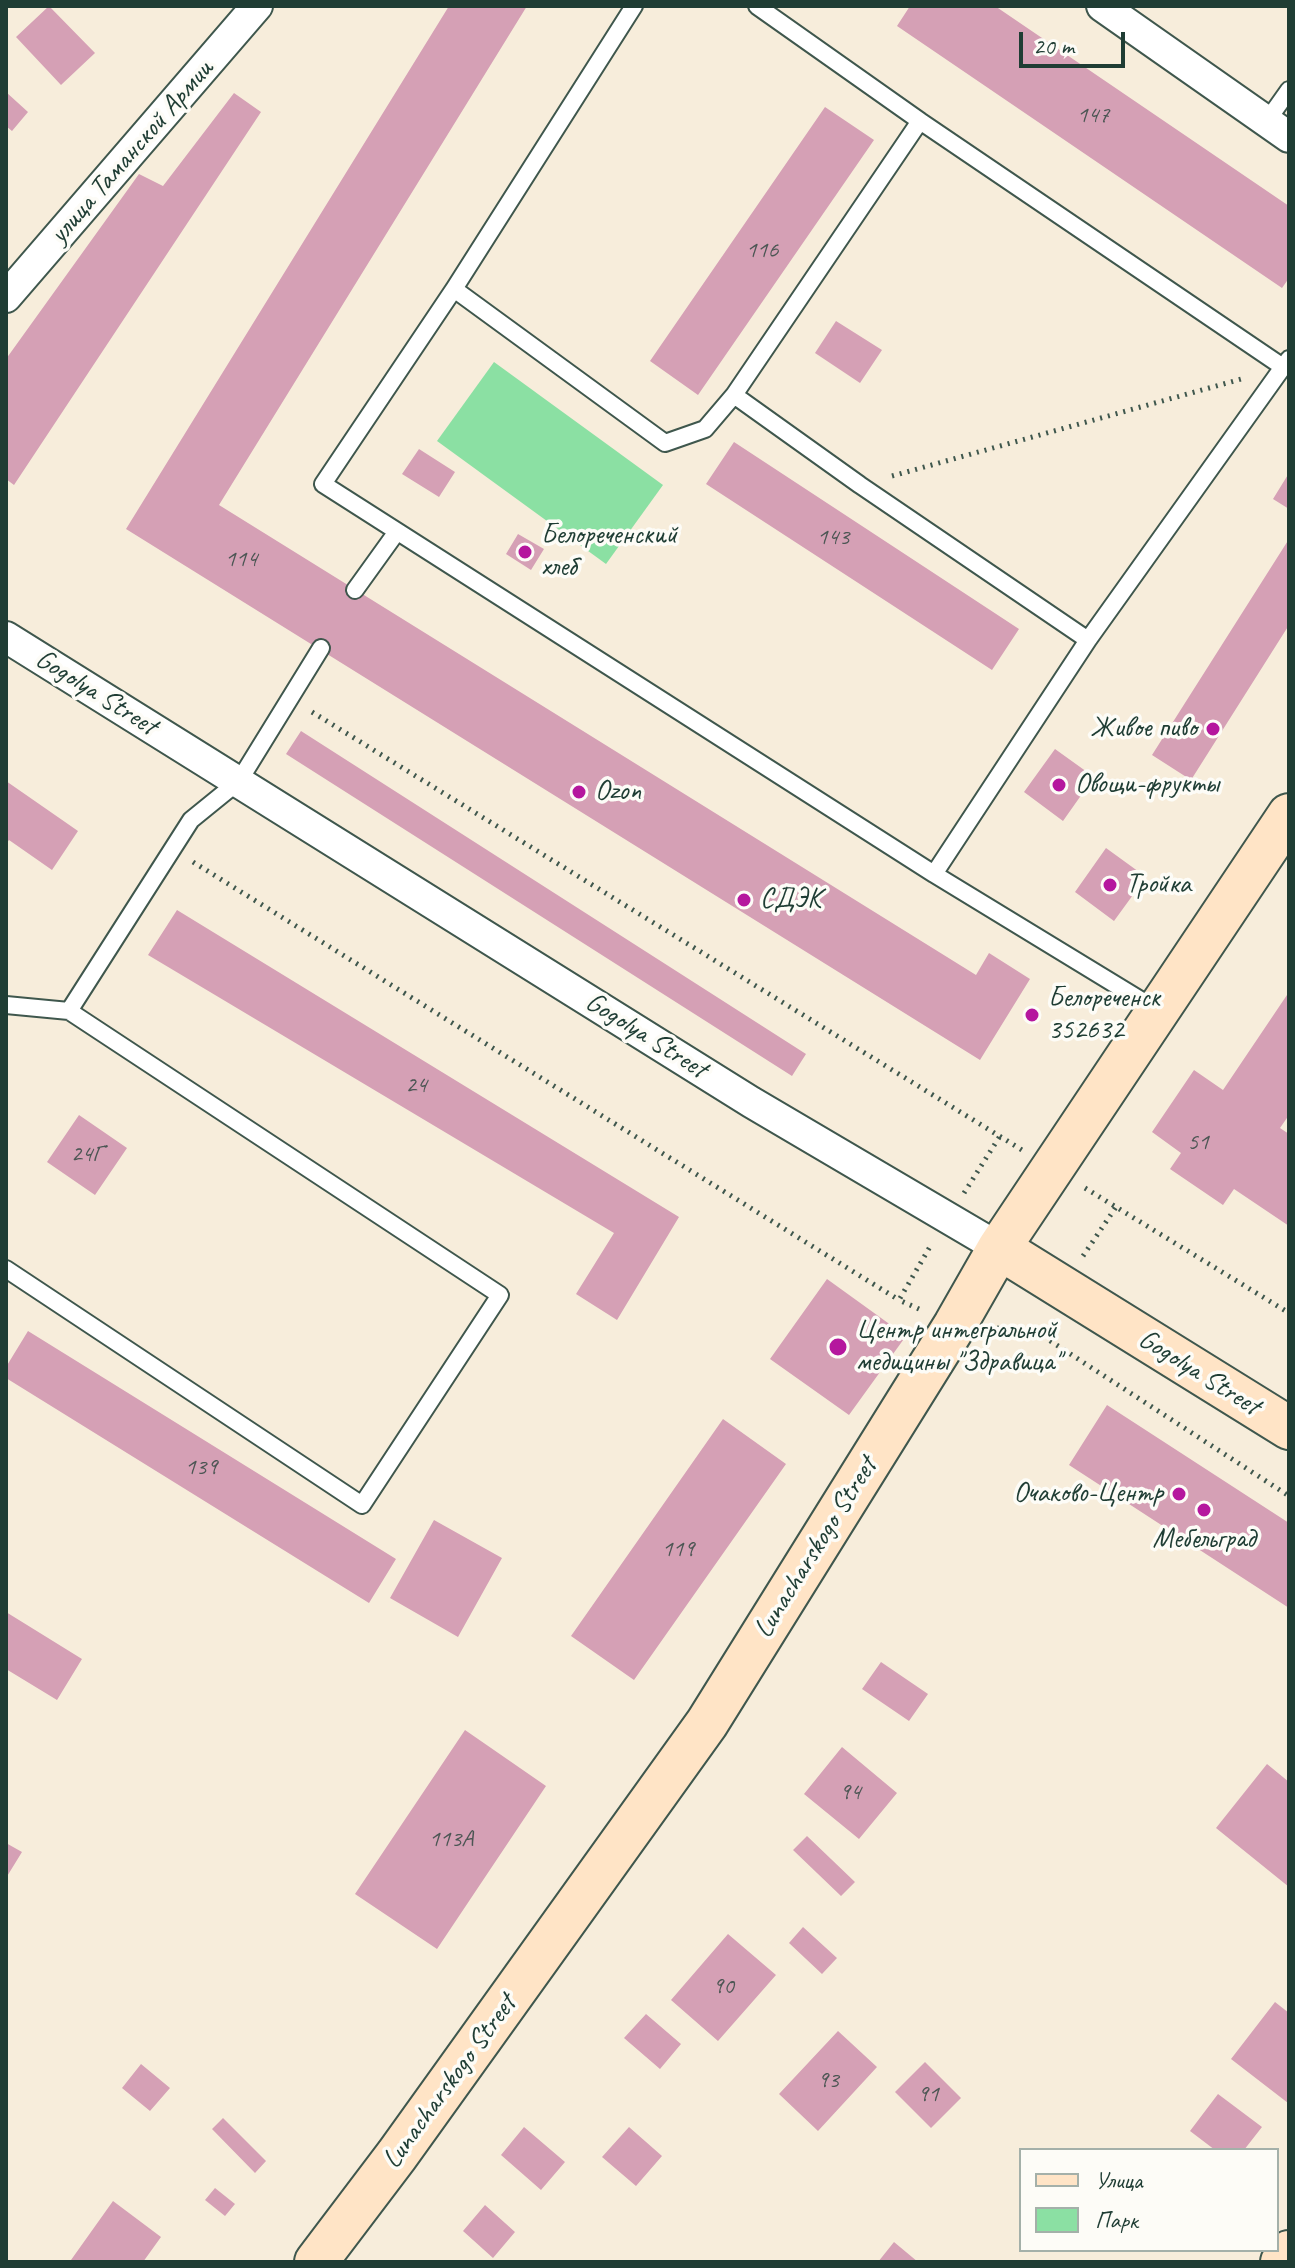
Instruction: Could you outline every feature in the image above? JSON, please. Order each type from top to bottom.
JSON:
[{"type":"street","name":"улица Таманской Армии","points":[[6,297],[257,6]]},
{"type":"street","points":[[1102,6],[1278,129]]},
{"type":"street","name":"Gogolya Street","points":[[6,637],[751,1102],[948,1217],[1289,1428]]},
{"type":"street","name":"Lunacharskogo Street","points":[[316,2262],[407,2143],[707,1723],[955,1325],[999,1248],[1289,815]]},
{"type":"street","points":[[1282,2262],[1289,2252]]},
{"type":"lane","points":[[634,6],[454,289],[323,484],[934,874],[1157,1010]]},
{"type":"lane","points":[[757,6],[920,121],[1286,363],[1088,640],[934,874]]},
{"type":"lane","points":[[1278,129],[1289,90]]},
{"type":"lane","points":[[454,289],[665,443],[705,429],[734,395],[920,121]]},
{"type":"lane","points":[[734,395],[1088,640]]},
{"type":"lane","points":[[355,590],[396,533]]},
{"type":"lane","points":[[69,1011],[191,820],[239,781],[321,648]]},
{"type":"lane","points":[[6,1005],[69,1011],[500,1295],[362,1505],[6,1269]]},
{"type":"path","points":[[860,485],[1286,363]]},
{"type":"path","points":[[291,699],[1289,1313]]},
{"type":"path","points":[[172,849],[899,1300],[955,1325],[1035,1331],[1289,1496]]},
{"type":"path","points":[[899,1300],[1000,1136]]},
{"type":"green space","points":[[494,362],[663,485],[606,564],[437,441]]},
{"type":"building","points":[[49,6],[95,53],[61,85],[16,37]]},
{"type":"building","points":[[449,6],[527,6],[219,505],[976,975],[989,953],[1030,979],[980,1060],[126,529]]},
{"type":"building","points":[[910,6],[995,6],[1289,206],[1289,278],[1282,288],[897,26]]},
{"type":"building","points":[[6,92],[28,112],[12,131],[6,126]]},
{"type":"building","points":[[234,93],[261,112],[14,485],[6,479],[6,359],[139,174],[163,186]]},
{"type":"building","points":[[825,107],[874,140],[698,395],[650,361]]},
{"type":"building","points":[[836,321],[882,350],[860,383],[815,353]]},
{"type":"building","points":[[734,442],[1019,629],[992,670],[706,484]]},
{"type":"building","points":[[419,449],[455,472],[439,497],[402,474]]},
{"type":"building","points":[[1289,473],[1289,509],[1273,499]]},
{"type":"building","name":"Белореченский хлеб","points":[[518,534],[544,549],[531,570],[506,554]]},
{"type":"building","points":[[1289,539],[1289,625],[1191,780],[1152,755]]},
{"type":"building","points":[[301,731],[806,1054],[792,1076],[286,754]]},
{"type":"building","name":"Овощи-фрукты","points":[[1055,749],[1094,777],[1063,821],[1024,792]]},
{"type":"building","points":[[6,781],[78,831],[52,870],[9,840],[6,844]]},
{"type":"building","name":"Тройка","points":[[1106,848],[1146,877],[1114,921],[1075,892]]},
{"type":"building","points":[[177,910],[679,1217],[617,1320],[576,1294],[614,1233],[148,955]]},
{"type":"building","points":[[1289,992],[1289,1115],[1280,1128],[1289,1134],[1289,1226],[1234,1189],[1223,1205],[1170,1169],[1181,1153],[1152,1132],[1194,1070],[1223,1090]]},
{"type":"building","points":[[79,1115],[127,1148],[95,1195],[47,1162]]},
{"type":"building","name":"Центр интегральной медицины \"Здравица\"","points":[[827,1279],[906,1336],[849,1415],[770,1359]]},
{"type":"building","points":[[28,1331],[396,1559],[369,1603],[6,1378],[6,1367]]},
{"type":"building","name":"Очаково-Центр","points":[[1107,1405],[1289,1523],[1289,1608],[1069,1465]]},
{"type":"building","points":[[723,1419],[786,1464],[634,1680],[571,1636]]},
{"type":"building","points":[[434,1520],[502,1558],[458,1637],[390,1598]]},
{"type":"building","points":[[6,1612],[82,1659],[57,1700],[6,1669]]},
{"type":"building","points":[[881,1662],[928,1694],[909,1721],[862,1689]]},
{"type":"building","points":[[465,1730],[546,1786],[437,1949],[355,1894]]},
{"type":"building","points":[[842,1747],[897,1793],[859,1839],[804,1794]]},
{"type":"building","points":[[1267,1764],[1289,1782],[1289,1887],[1216,1828]]},
{"type":"building","points":[[807,1836],[855,1882],[841,1896],[793,1850]]},
{"type":"building","points":[[6,1843],[22,1852],[6,1878]]},
{"type":"building","points":[[803,1927],[837,1958],[822,1974],[789,1943]]},
{"type":"building","points":[[728,1934],[776,1975],[718,2041],[671,2000]]},
{"type":"building","points":[[1275,2002],[1289,2013],[1288,2103],[1231,2059]]},
{"type":"building","points":[[646,2014],[681,2044],[660,2069],[624,2038]]},
{"type":"building","points":[[838,2031],[877,2067],[818,2131],[779,2094]]},
{"type":"building","points":[[925,2062],[961,2098],[931,2128],[895,2092]]},
{"type":"building","points":[[141,2064],[170,2088],[150,2111],[122,2088]]},
{"type":"building","points":[[1218,2094],[1262,2127],[1246,2148],[1212,2148],[1190,2131]]},
{"type":"building","points":[[223,2118],[266,2161],[255,2173],[212,2129]]},
{"type":"building","points":[[524,2127],[565,2162],[541,2190],[501,2155]]},
{"type":"building","points":[[629,2127],[662,2156],[636,2186],[602,2157]]},
{"type":"building","points":[[215,2188],[235,2204],[225,2216],[205,2200]]},
{"type":"building","points":[[113,2201],[161,2237],[143,2262],[71,2260]]},
{"type":"building","points":[[485,2205],[515,2232],[493,2258],[463,2231]]},
{"type":"building","points":[[894,2242],[918,2262],[878,2262]]},
{"type":"place","name":"Белореченский хлеб","points":[[525,552]]},
{"type":"place","name":"Живое пиво","points":[[1213,729]]},
{"type":"place","name":"Овощи-фрукты","points":[[1059,785]]},
{"type":"place","name":"Ozon","points":[[579,792]]},
{"type":"place","name":"Тройка","points":[[1110,885]]},
{"type":"place","name":"СДЭК","points":[[744,900]]},
{"type":"place","name":"Белореченск 352632","points":[[1032,1015]]},
{"type":"place","name":"Центр интегральной медицины \"Здравица\"","points":[[838,1347]]},
{"type":"place","name":"Очаково-Центр","points":[[1179,1494]]},
{"type":"place","name":"Мебельград","points":[[1204,1510]]}]
